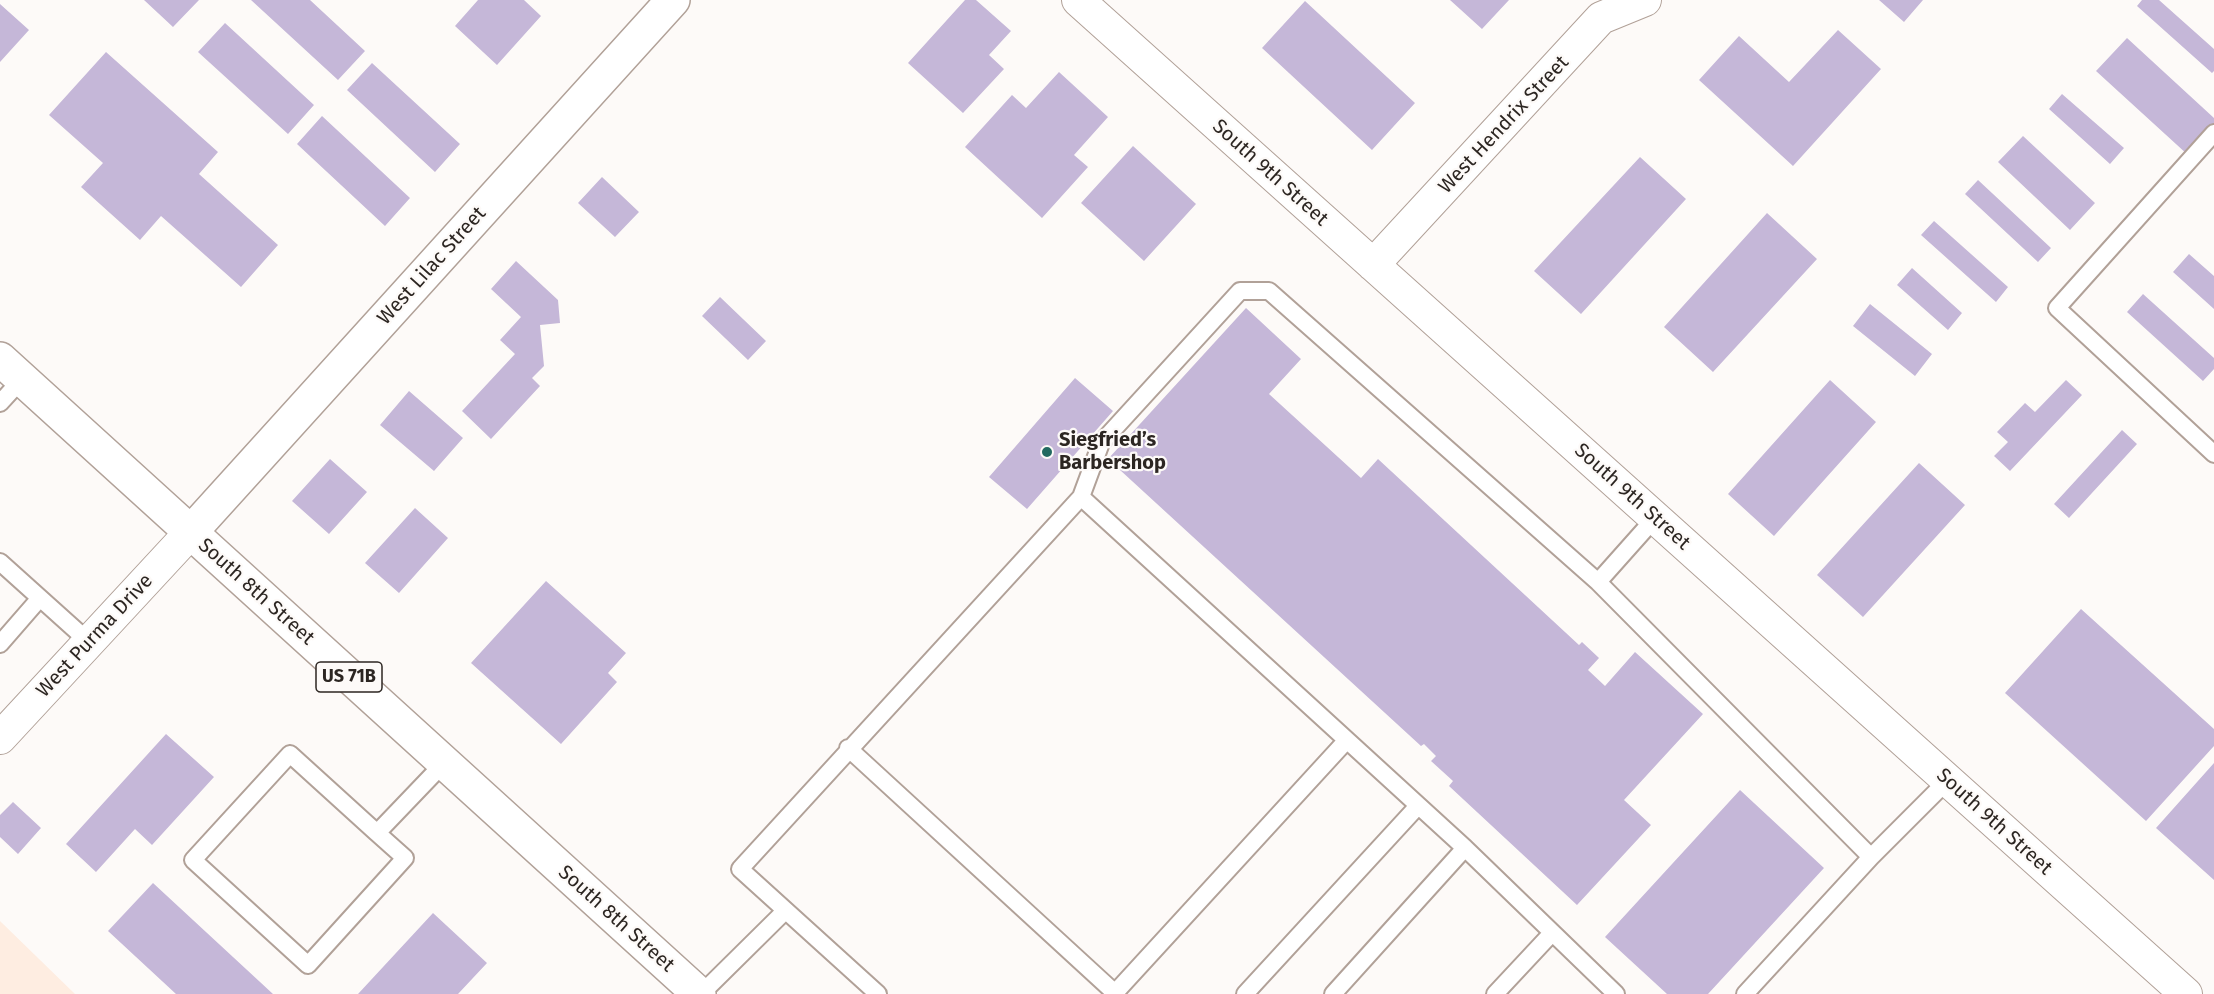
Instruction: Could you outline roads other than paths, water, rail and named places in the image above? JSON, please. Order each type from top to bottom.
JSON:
[{"type":"main road","name":"West Lilac Street","points":[[190,533],[673,0]]},
{"type":"main road","name":"South 8th Street","points":[[11,369],[700,994]]},
{"type":"street","name":"South 9th Street","points":[[1078,0],[2186,994]]},
{"type":"street","name":"West Hendrix Street","points":[[1373,265],[1601,18],[1645,0]]},
{"type":"street","name":"West Purma Drive","points":[[0,738],[190,533]]},
{"type":"lane","points":[[2214,133],[2057,308],[2214,454]]},
{"type":"lane","points":[[878,994],[740,869],[848,748],[1081,497],[1101,443],[1239,291],[1269,291],[1598,582],[1871,857]]},
{"type":"lane","points":[[0,403],[11,369]]},
{"type":"lane","points":[[1081,497],[1138,547],[1417,807],[1465,848],[1616,994]]},
{"type":"lane","points":[[1598,582],[1655,518]]},
{"type":"lane","points":[[0,562],[89,642]]},
{"type":"lane","points":[[0,644],[40,598]]},
{"type":"lane","points":[[848,748],[1114,994],[1346,741]]},
{"type":"lane","points":[[290,754],[377,833],[405,858],[308,964],[193,860],[290,754]]},
{"type":"lane","points":[[377,833],[444,763]]},
{"type":"lane","points":[[1745,994],[1871,857],[1948,780]]},
{"type":"lane","points":[[1245,994],[1417,807]]},
{"type":"lane","points":[[1333,994],[1465,848]]},
{"type":"lane","points":[[700,994],[785,912]]},
{"type":"lane","points":[[1495,994],[1552,933]]},
{"type":"place","name":"Siegfried’s Barbershop","points":[[1047,452]]}]
